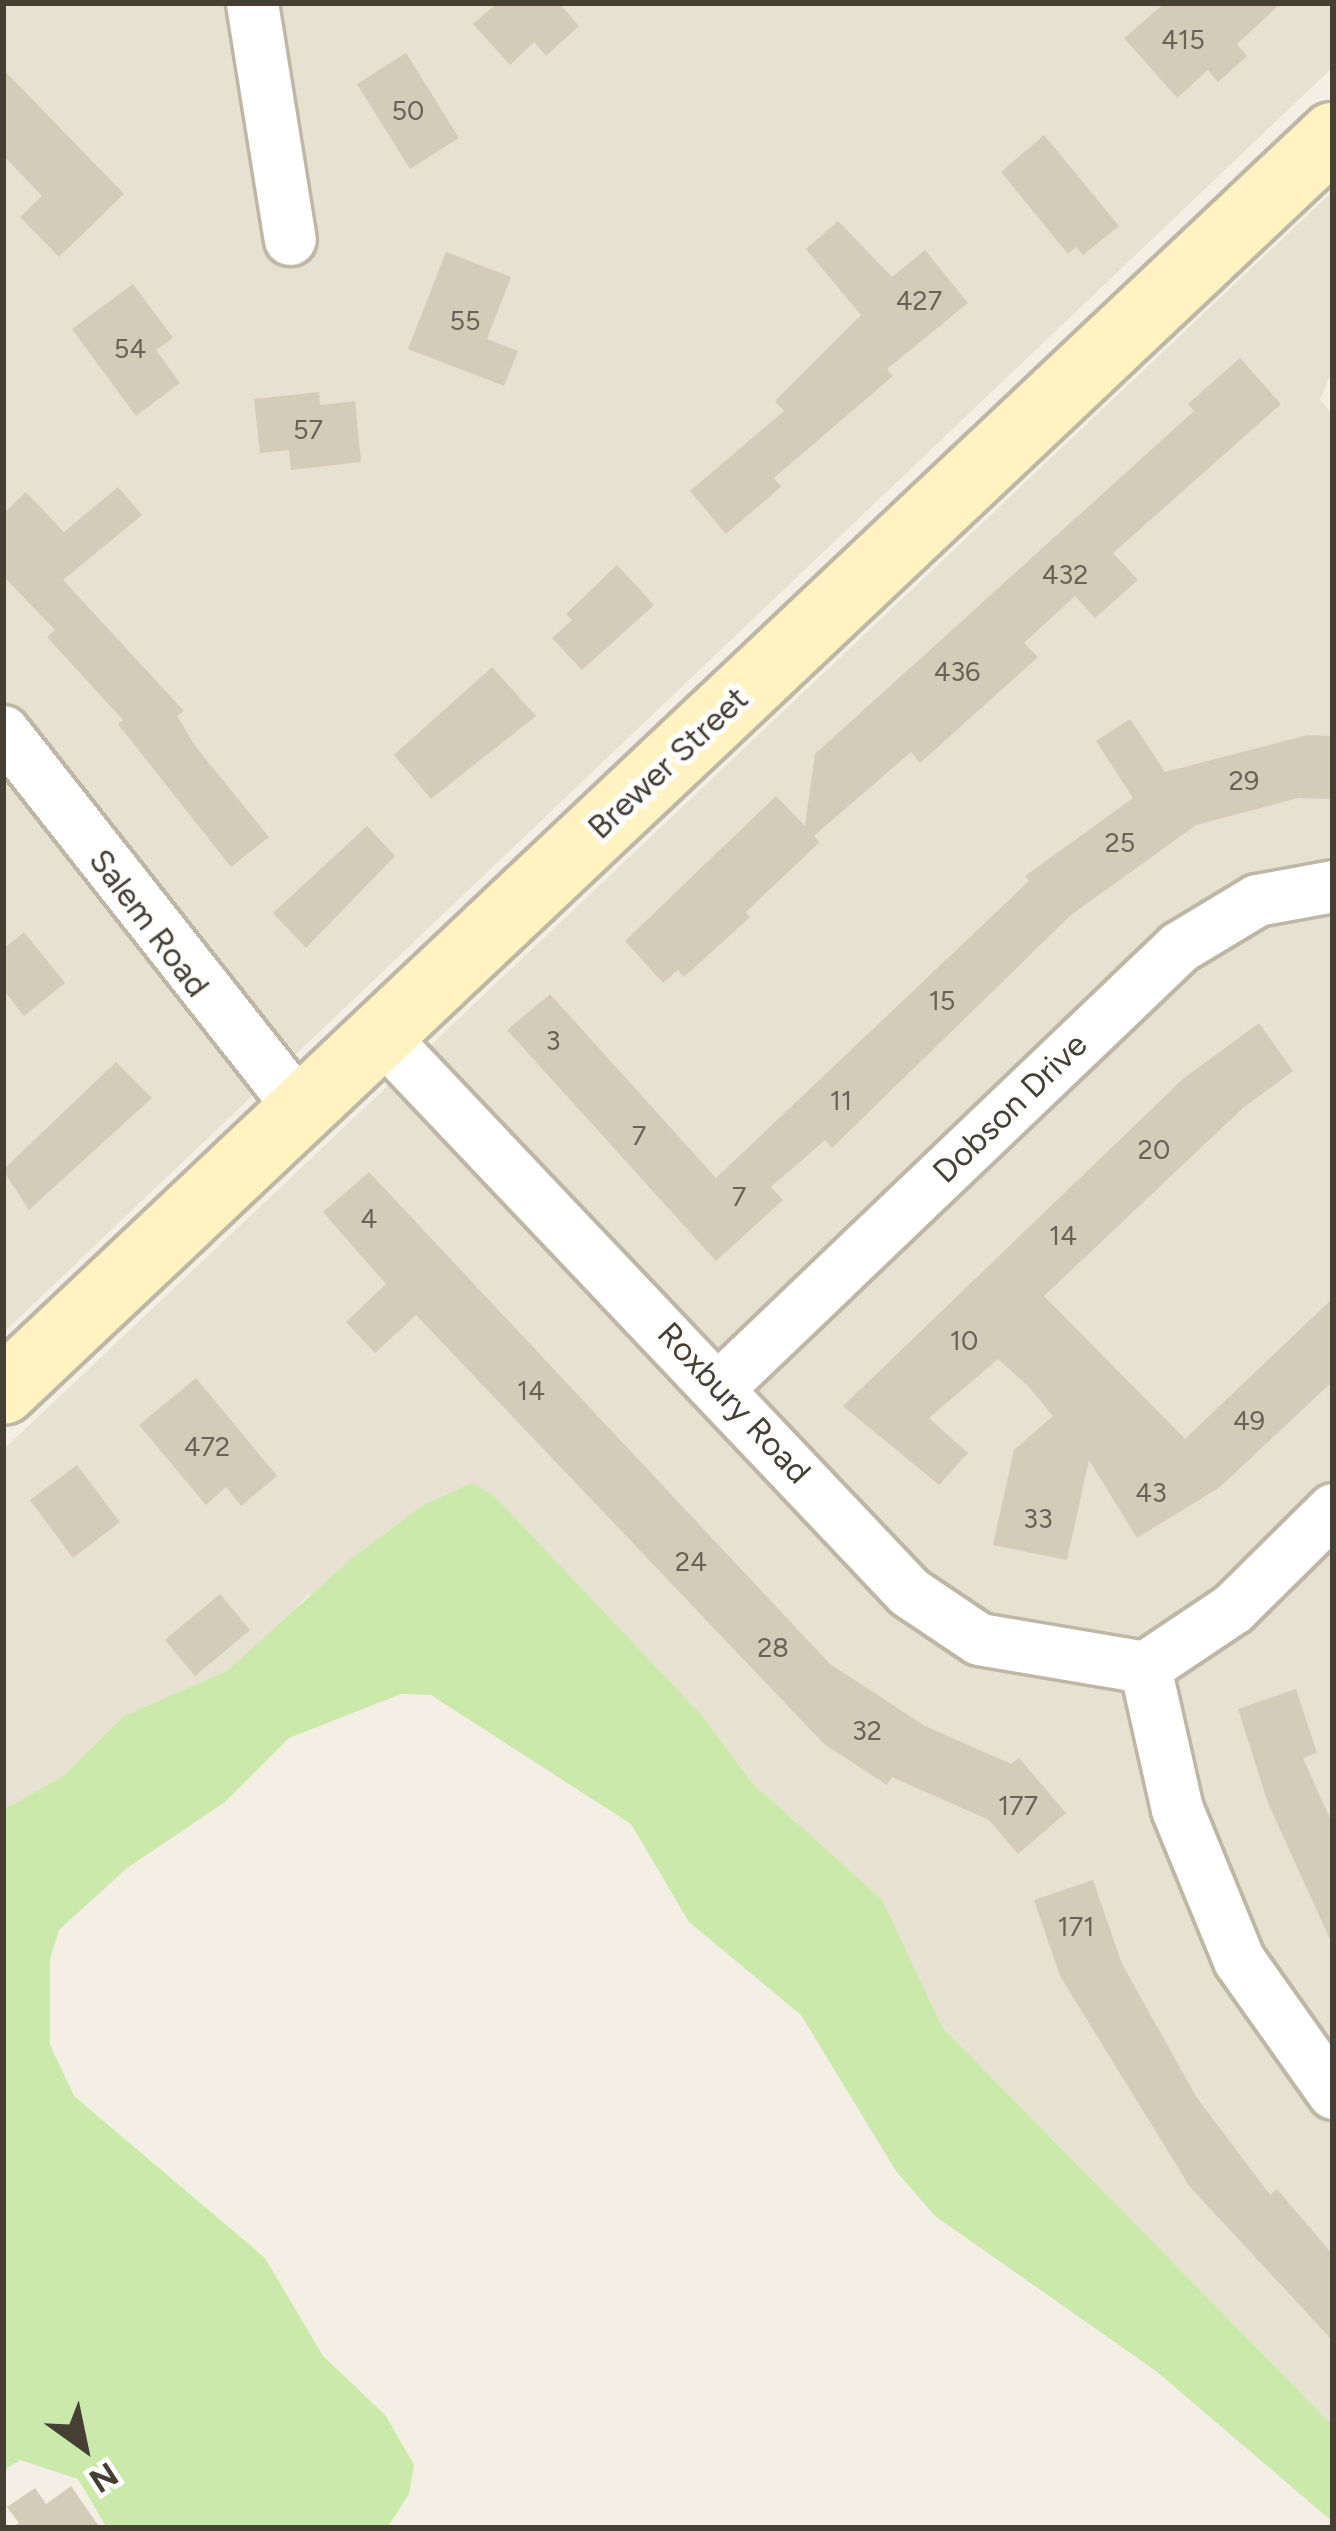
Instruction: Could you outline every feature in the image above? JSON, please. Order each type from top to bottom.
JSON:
[{"type":"main road","name":"Brewer Street","points":[[3,1391],[1333,136]]},
{"type":"street","points":[[252,3],[290,239]]},
{"type":"street","name":"Salem Road","points":[[3,731],[301,1110]]},
{"type":"street","name":"Dobson Drive","points":[[720,1386],[1179,947],[1257,900],[1333,886]]},
{"type":"street","name":"Roxbury Road","points":[[381,1034],[720,1386],[908,1592],[979,1639],[1064,1658],[1145,1667]]},
{"type":"street","points":[[1333,1509],[1233,1607],[1145,1667],[1177,1809],[1239,1960],[1333,2092]]},
{"type":"shaded area","points":[[3,3],[1333,3],[1333,67],[3,1333]]},
{"type":"shaded area","points":[[1333,191],[1333,367],[1320,400],[1333,414],[1333,2426],[942,2027],[881,1900],[753,1784],[703,1717],[308,1594],[272,1637],[227,1671],[124,1716],[62,1777],[3,1810],[3,1450]]},
{"type":"green space","points":[[472,1483],[495,1497],[703,1717],[753,1784],[882,1900],[942,2027],[1333,2426],[1333,2522],[1156,2371],[935,2216],[896,2171],[801,2015],[689,1922],[631,1824],[431,1695],[401,1694],[289,1738],[225,1802],[127,1868],[59,1930],[50,1959],[50,2045],[74,2096],[265,2258],[323,2356],[386,2416],[414,2465],[409,2494],[387,2528],[107,2528],[78,2479],[20,2460],[3,2471],[3,1810],[62,1777],[124,1716],[227,1671],[351,1559],[422,1506]]},
{"type":"building","points":[[497,3],[559,3],[579,26],[546,56],[534,42],[510,65],[473,24]]},
{"type":"building","points":[[1165,3],[1281,3],[1237,44],[1247,56],[1218,82],[1208,70],[1177,98],[1124,38]]},
{"type":"building","points":[[406,53],[459,138],[410,169],[357,84]]},
{"type":"building","points":[[3,69],[124,194],[59,257],[20,217],[42,196],[3,155]]},
{"type":"building","points":[[1044,135],[1119,226],[1083,255],[1076,247],[1068,254],[1001,172]]},
{"type":"building","points":[[838,221],[892,277],[925,250],[968,303],[887,369],[893,376],[774,478],[781,487],[726,534],[690,491],[784,411],[775,401],[861,315],[806,249]]},
{"type":"building","points":[[446,252],[511,277],[487,339],[518,351],[504,386],[408,349]]},
{"type":"building","points":[[133,284],[173,338],[156,350],[180,383],[136,416],[72,329]]},
{"type":"building","points":[[1240,358],[1281,404],[1113,553],[1138,580],[1095,618],[1075,596],[1024,643],[1038,657],[920,763],[911,752],[814,836],[820,842],[746,912],[750,917],[684,977],[678,970],[663,983],[625,941],[776,796],[805,826],[815,754],[1194,411],[1188,404]]},
{"type":"building","points":[[319,392],[320,405],[355,401],[361,462],[291,470],[289,450],[260,453],[254,399]]},
{"type":"building","points":[[118,487],[142,515],[63,580],[184,711],[177,716],[195,746],[269,837],[231,867],[118,724],[123,720],[47,637],[55,630],[3,576],[3,514],[26,492],[64,532]]},
{"type":"building","points":[[617,565],[654,605],[582,670],[552,638],[572,620],[566,614]]},
{"type":"building","points":[[492,667],[536,716],[431,799],[394,755]]},
{"type":"building","points":[[1130,719],[1165,772],[1308,735],[1333,736],[1333,799],[1298,798],[1196,825],[1071,915],[832,1148],[825,1140],[771,1187],[783,1200],[716,1261],[507,1030],[550,994],[716,1178],[1029,881],[1025,876],[1133,798],[1096,741]]},
{"type":"building","points":[[367,826],[395,856],[306,948],[273,913]]},
{"type":"building","points":[[24,932],[65,983],[24,1016],[3,989],[3,949]]},
{"type":"building","points":[[1259,1023],[1293,1071],[1244,1107],[1044,1296],[1185,1439],[1333,1298],[1333,1381],[1220,1487],[1137,1538],[1089,1460],[1067,1560],[993,1545],[1014,1450],[1053,1416],[1028,1386],[998,1359],[929,1418],[968,1453],[939,1485],[843,1406],[1184,1078]]},
{"type":"building","points":[[116,1062],[152,1098],[29,1210],[3,1170]]},
{"type":"building","points":[[369,1172],[830,1664],[925,1726],[1011,1764],[1019,1758],[1066,1813],[1018,1854],[989,1820],[892,1777],[887,1785],[824,1744],[416,1315],[375,1353],[346,1322],[386,1284],[323,1212]]},
{"type":"building","points":[[196,1378],[277,1476],[241,1506],[226,1487],[206,1505],[139,1425]]},
{"type":"building","points":[[77,1465],[120,1522],[73,1558],[30,1500]]},
{"type":"building","points":[[220,1594],[250,1630],[195,1676],[165,1640]]},
{"type":"building","points":[[1296,1689],[1317,1753],[1303,1758],[1333,1825],[1333,1946],[1268,1803],[1238,1709]]},
{"type":"building","points":[[1093,1880],[1122,1964],[1197,2098],[1270,2195],[1277,2189],[1333,2255],[1333,2341],[1190,2187],[1060,1976],[1034,1900]]},
{"type":"building","points":[[71,2486],[100,2528],[12,2528],[19,2523],[7,2507],[35,2488],[46,2504]]}]
